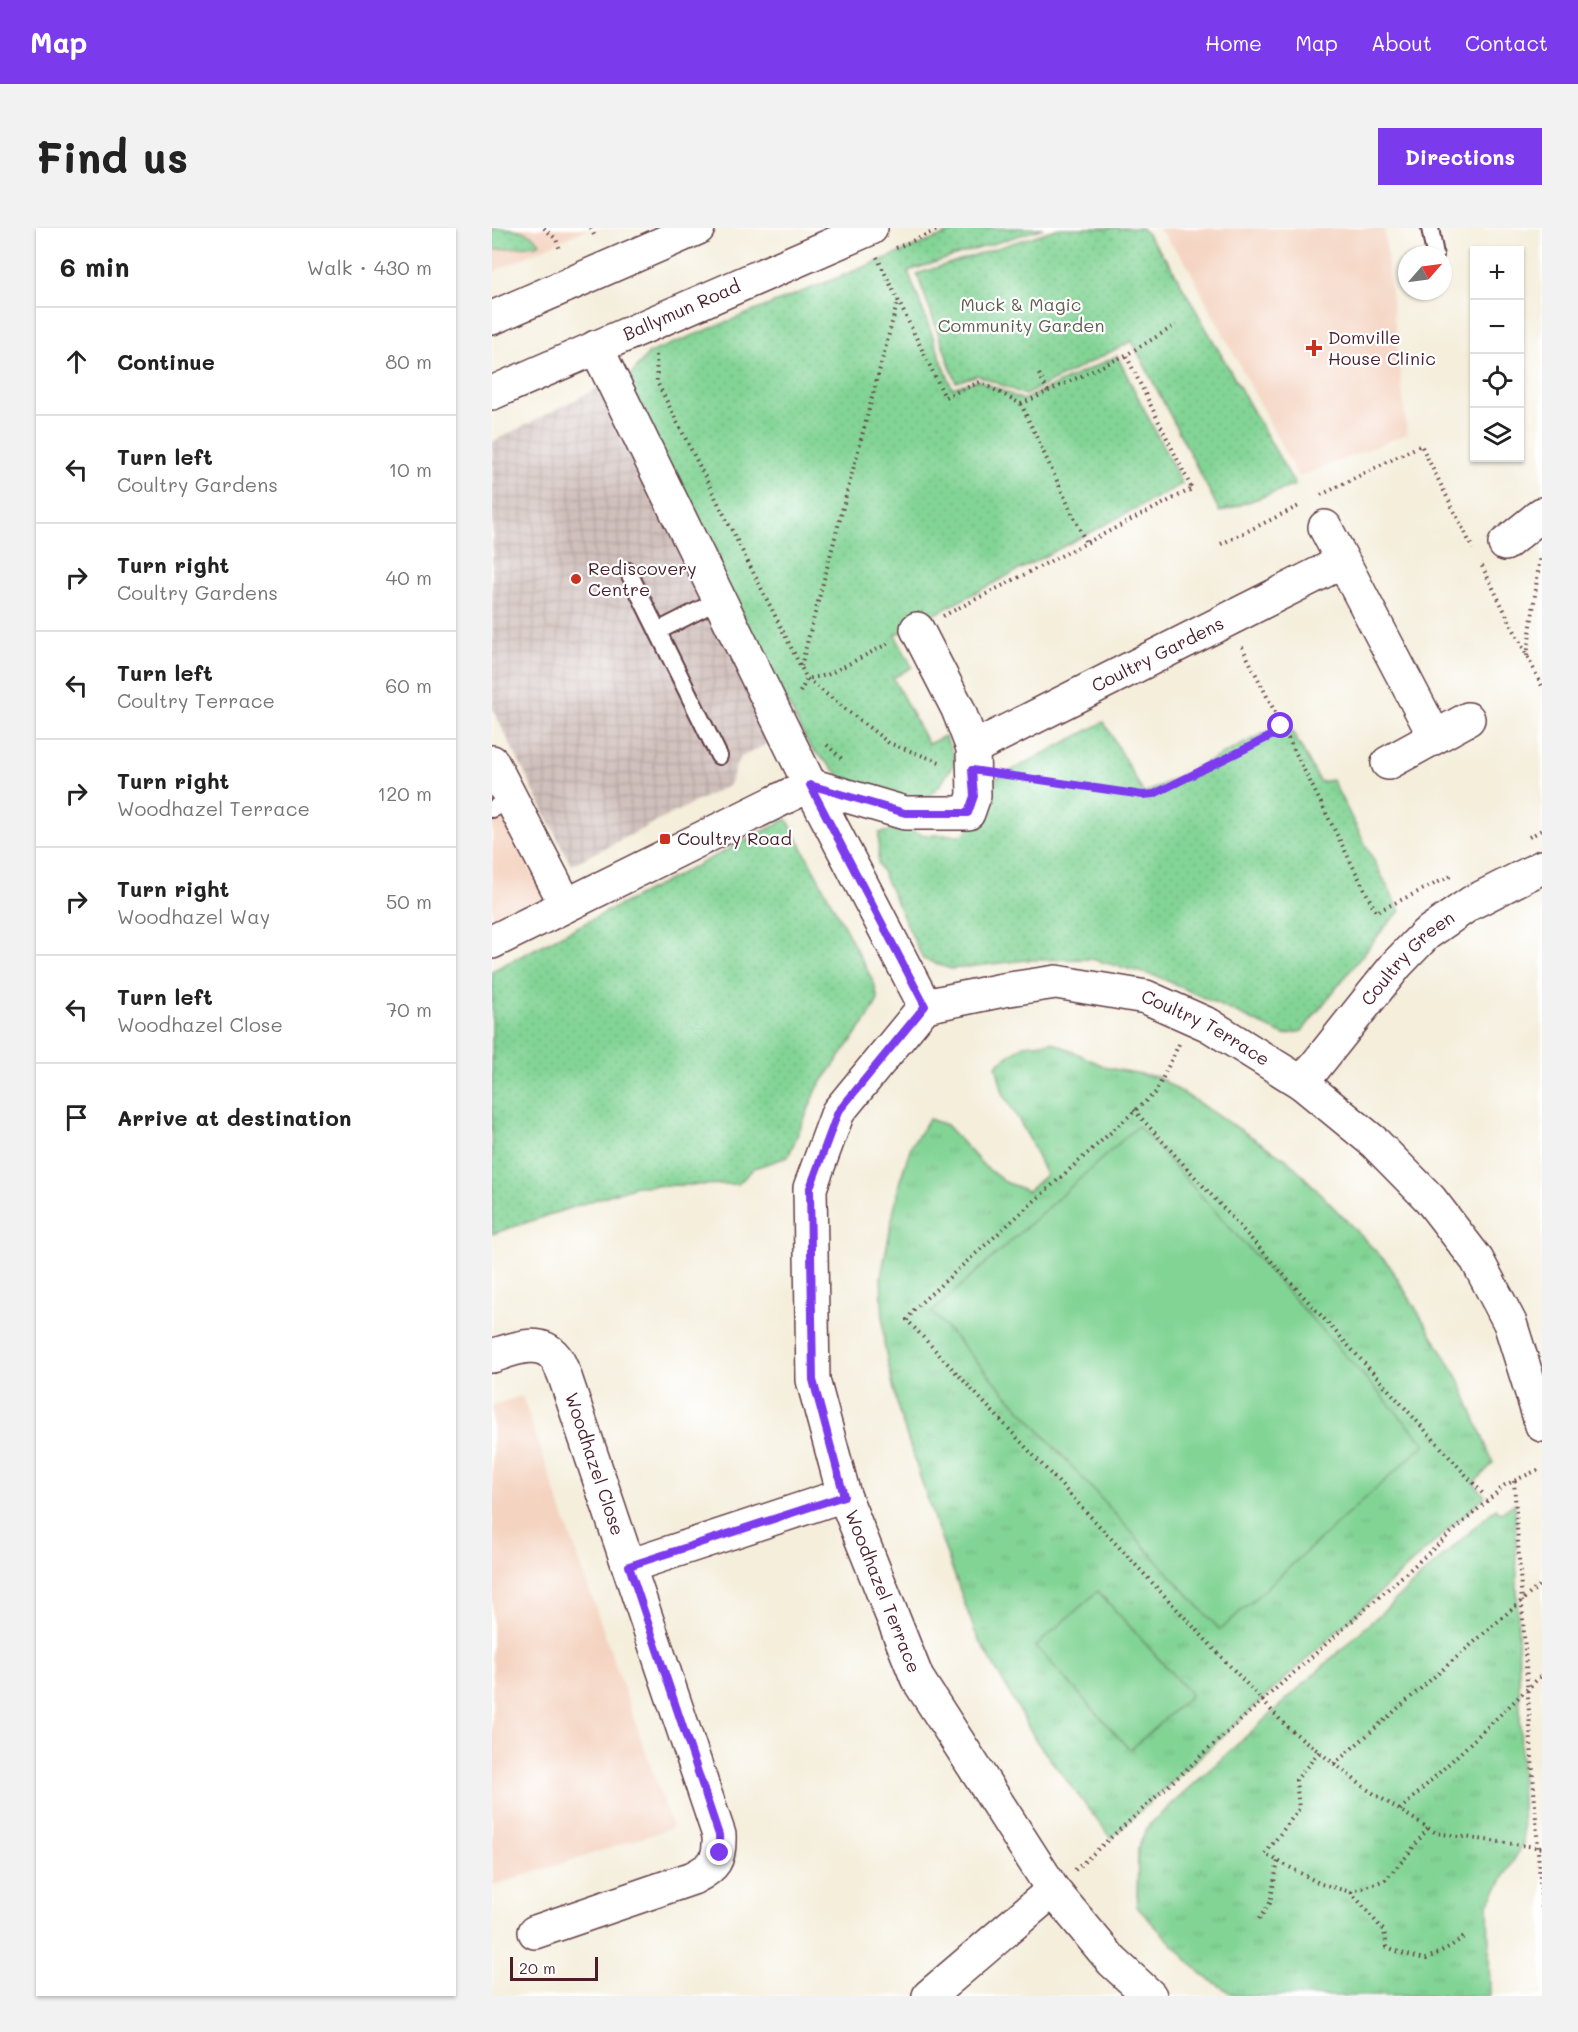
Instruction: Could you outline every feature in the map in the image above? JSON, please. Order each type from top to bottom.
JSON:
[{"type":"street","points":[[492,318],[698,228]]},
{"type":"street","name":"Ballymun Road","points":[[492,393],[871,228]]},
{"type":"street","points":[[596,347],[810,785],[925,1006]]},
{"type":"street","points":[[1318,513],[1435,737]]},
{"type":"street","points":[[1505,544],[1542,514]]},
{"type":"street","name":"Coultry Gardens","points":[[973,759],[1228,620],[1342,562]]},
{"type":"street","points":[[492,942],[810,785],[905,813],[968,813],[974,796],[973,759],[958,709],[917,629]]},
{"type":"street","points":[[1388,763],[1468,719]]},
{"type":"street","points":[[492,762],[502,805],[566,905]]},
{"type":"street","name":"Coultry Green","points":[[1302,1083],[1397,964],[1426,934],[1471,903],[1542,867]]},
{"type":"street","name":"Coultry Terrace","points":[[925,1006],[1056,982],[1146,997],[1209,1025],[1302,1083],[1374,1142],[1431,1199],[1477,1260],[1510,1323],[1542,1425]]},
{"type":"street","name":"Woodhazel Terrace","points":[[925,1006],[838,1112],[810,1188],[813,1380],[844,1496],[917,1678],[1053,1890],[1112,1962],[1150,1996]]},
{"type":"street","name":"Woodhazel Close","points":[[492,1356],[516,1348],[536,1346],[554,1355],[564,1374],[719,1835],[720,1853],[710,1870],[693,1878],[535,1932]]},
{"type":"street","points":[[629,1566],[844,1496]]},
{"type":"street","points":[[928,1996],[1053,1890]]},
{"type":"lane","points":[[1430,228],[1433,246]]},
{"type":"lane","points":[[628,571],[719,756]]},
{"type":"lane","points":[[658,631],[719,600]]},
{"type":"path","points":[[544,228],[555,238],[560,250]]},
{"type":"path","points":[[591,228],[594,235]]},
{"type":"path","points":[[942,228],[876,256],[945,397],[980,382],[1021,404],[1086,543]]},
{"type":"path","points":[[801,667],[898,300]]},
{"type":"path","points":[[1021,404],[1126,355],[1176,326]]},
{"type":"path","points":[[665,350],[656,355],[657,382],[807,679],[889,743],[956,768],[973,759],[1143,795],[1154,794],[1283,730]]},
{"type":"path","points":[[796,698],[807,679],[827,675],[1192,489],[1126,355]]},
{"type":"path","points":[[1039,374],[1048,392]]},
{"type":"path","points":[[1318,513],[1420,445],[1542,686]]},
{"type":"path","points":[[1221,544],[1302,505]]},
{"type":"path","points":[[1527,657],[1540,554]]},
{"type":"path","points":[[1228,620],[1376,912],[1460,871]]},
{"type":"path","points":[[824,742],[847,764]]},
{"type":"path","points":[[1522,840],[1542,830]]},
{"type":"path","points":[[1192,1017],[1156,1092],[916,1307],[907,1320],[1286,1726],[1365,1788],[1436,1833],[1540,1847]]},
{"type":"path","points":[[1134,1110],[1485,1496]]},
{"type":"path","points":[[1053,1890],[1505,1485],[1542,1468]]},
{"type":"path","points":[[1514,1481],[1540,1847],[1542,1912]]},
{"type":"path","points":[[1334,1764],[1542,1583]]},
{"type":"path","points":[[1400,1810],[1542,1675]]},
{"type":"path","points":[[1318,1752],[1296,1780],[1299,1809],[1265,1854],[1321,1884],[1351,1892],[1385,1880],[1428,1828]]},
{"type":"path","points":[[1259,1919],[1270,1903],[1278,1861]]},
{"type":"path","points":[[1351,1892],[1384,1931],[1387,1947],[1404,1954],[1426,1959],[1464,1937]]},
{"type":"shaded area","points":[[492,228],[589,228],[492,272]]},
{"type":"shaded area","name":"Domville House Clinic","points":[[1158,228],[1384,228],[1407,434],[1298,477],[1185,261]]},
{"type":"shaded area","points":[[598,388],[775,740],[739,758],[729,785],[571,865],[492,708],[492,442]]},
{"type":"shaded area","points":[[492,795],[547,903],[492,930]]},
{"type":"shaded area","points":[[522,1396],[672,1828],[492,1886],[492,1405]]},
{"type":"green space","points":[[492,228],[525,232],[540,243],[492,250]]},
{"type":"green space","points":[[962,228],[1043,228],[908,271],[952,388],[978,380],[1023,400],[1117,356],[1182,484],[895,635],[912,667],[893,678],[928,744],[945,736],[956,760],[941,784],[926,799],[913,800],[855,789],[810,747],[629,394],[632,374],[649,353]]},
{"type":"green space","name":"Muck & Magic Community Garden","points":[[1059,228],[1142,228],[1169,263],[1295,485],[1220,512],[1132,341],[1025,395],[978,375],[956,382],[917,274]]},
{"type":"green space","points":[[1104,722],[1144,794],[1287,722],[1320,782],[1332,780],[1400,911],[1302,1031],[1284,1035],[1159,977],[1091,959],[1026,960],[951,969],[923,959],[878,863],[879,833],[903,829],[926,835],[963,835],[987,810],[989,782]]},
{"type":"green space","points":[[787,819],[874,983],[878,1000],[868,1018],[818,1087],[788,1157],[754,1168],[738,1184],[636,1186],[492,1234],[492,971]]},
{"type":"green space","points":[[1052,1042],[1108,1068],[1158,1077],[1289,1161],[1389,1265],[1459,1379],[1493,1463],[1474,1483],[1485,1496],[1111,1838],[1037,1742],[975,1632],[932,1513],[898,1409],[884,1344],[881,1277],[899,1184],[911,1146],[929,1119],[946,1125],[984,1166],[1005,1182],[1028,1191],[1046,1175],[1028,1136],[1003,1093],[996,1065],[1024,1045]]},
{"type":"green space","points":[[1138,1126],[1425,1444],[1220,1630],[932,1312]]},
{"type":"green space","points":[[1515,1503],[1523,1844],[1488,1905],[1490,1996],[1235,1996],[1201,1974],[1137,1907],[1138,1848],[1148,1826],[1496,1508],[1501,1513]]},
{"type":"green space","points":[[1098,1591],[1191,1695],[1130,1750],[1036,1646]]},
{"type":"place","name":"Domville House Clinic","points":[[1314,348]]},
{"type":"place","name":"Rediscovery Centre","points":[[576,579]]},
{"type":"place","name":"Coultry Road","points":[[665,839]]},
{"type":"route","points":[[720,1853],[719,1835],[629,1566],[844,1496],[813,1380],[810,1188],[838,1112],[925,1006],[810,785],[905,813],[968,813],[974,796],[972,770],[1143,795],[1154,794],[1283,730],[1281,726]]}]
